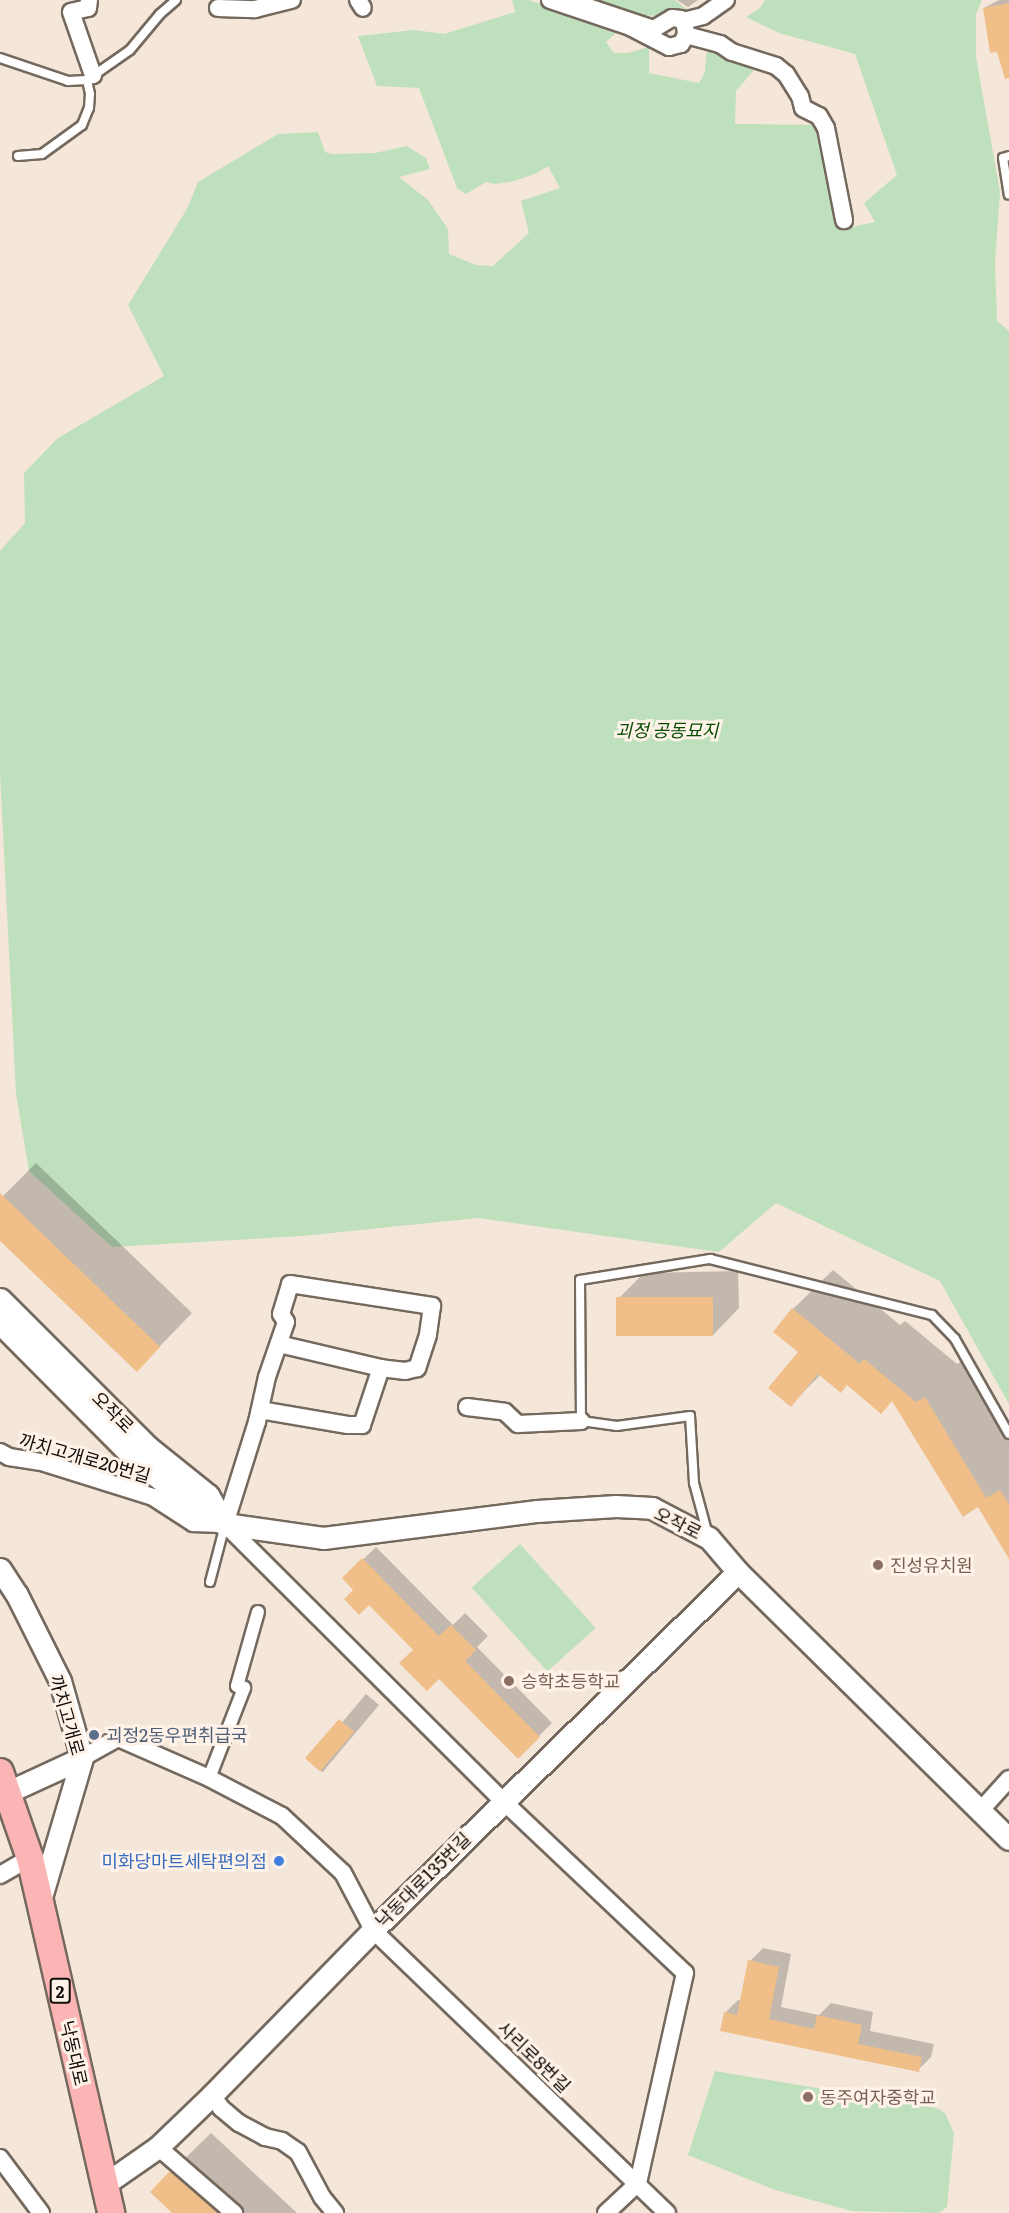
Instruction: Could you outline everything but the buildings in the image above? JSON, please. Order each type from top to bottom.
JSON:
[{"type":"main road","name":"낙동대로","points":[[3,1782],[30,1858],[111,2213]]},
{"type":"street","points":[[89,0],[88,8],[71,12],[90,78]]},
{"type":"street","points":[[216,8],[255,9],[292,0]]},
{"type":"street","points":[[550,0],[573,3],[654,29],[672,18],[685,28],[732,52],[776,66],[786,74],[800,96],[803,108],[819,116],[826,128],[844,219]]},
{"type":"street","points":[[573,3],[630,27],[669,47],[681,44],[685,28],[726,0]]},
{"type":"street","points":[[279,1344],[381,1368],[405,1371],[417,1368],[428,1335],[432,1306],[290,1284],[281,1314],[286,1322],[279,1344],[260,1410],[225,1524],[503,1801],[685,1973],[638,2183],[606,2213]]},
{"type":"street","name":"오작로","points":[[0,1299],[148,1447],[208,1495],[225,1524]]},
{"type":"street","name":"오작로","points":[[0,1323],[136,1460],[203,1513],[225,1524],[323,1538],[537,1511],[616,1506],[652,1508],[709,1538],[738,1572],[1009,1839]]},
{"type":"street","points":[[260,1410],[362,1425],[381,1368]]},
{"type":"street","points":[[467,1407],[505,1412],[518,1424],[581,1421]]},
{"type":"street","name":"까치고개로20번길","points":[[0,1452],[9,1457],[45,1463],[153,1497],[193,1523],[225,1524]]},
{"type":"street","name":"까치고개로","points":[[0,1569],[60,1681],[82,1758],[39,1904]]},
{"type":"street","name":"낙동대로135번길","points":[[105,2184],[158,2147],[212,2095],[373,1930],[738,1572]]},
{"type":"street","points":[[209,1778],[244,1688],[237,1686],[258,1612]]},
{"type":"street","name":"사리로8번길","points":[[82,1758],[118,1738],[209,1778],[282,1816],[343,1873],[373,1930],[667,2213]]},
{"type":"street","points":[[3,1782],[82,1758]]},
{"type":"street","points":[[980,1811],[1009,1779]]},
{"type":"street","points":[[0,1875],[30,1858]]},
{"type":"street","points":[[212,2095],[221,2108],[239,2123],[265,2137],[282,2140],[298,2152],[322,2196],[335,2213]]},
{"type":"street","points":[[158,2147],[234,2213]]},
{"type":"street","points":[[0,2158],[41,2213]]},
{"type":"lane","points":[[0,58],[68,81],[90,78],[130,50],[160,14],[176,0]]},
{"type":"lane","points":[[18,156],[42,154],[82,125],[89,108],[90,78]]},
{"type":"lane","points":[[1009,156],[1003,158],[1009,195]]},
{"type":"lane","points":[[709,1538],[694,1484],[690,1416],[617,1426],[581,1421],[580,1280],[710,1259],[932,1315],[955,1338],[976,1380],[1009,1434]]},
{"type":"lane","points":[[210,1582],[225,1524]]},
{"type":"green space","name":"괴정 공동묘지","points":[[512,0],[528,0],[619,30],[606,42],[614,53],[628,53],[649,47],[649,73],[699,83],[705,72],[706,55],[711,45],[759,64],[736,91],[735,124],[821,125],[838,214],[853,227],[875,222],[864,203],[897,175],[855,54],[779,33],[746,17],[760,8],[765,0],[982,0],[976,14],[976,57],[1000,192],[995,262],[997,321],[1009,331],[1009,1404],[940,1281],[776,1203],[719,1252],[478,1218],[302,1236],[112,1247],[29,1171],[16,1094],[0,772],[0,551],[25,523],[24,473],[58,438],[164,376],[128,305],[187,209],[198,182],[278,134],[318,132],[325,152],[332,154],[375,153],[407,146],[426,158],[430,169],[399,177],[428,200],[448,229],[449,254],[476,265],[493,266],[529,233],[521,201],[560,188],[548,166],[535,174],[511,182],[494,184],[486,182],[466,194],[457,188],[419,88],[377,86],[358,36],[414,30],[444,34],[515,12]]},
{"type":"green space","points":[[586,0],[675,0],[690,12],[670,16],[636,15]]},
{"type":"green space","points":[[520,1544],[596,1628],[547,1671],[472,1587]]},
{"type":"green space","points":[[715,2071],[936,2108],[945,2113],[954,2133],[947,2207],[939,2213],[852,2211],[775,2190],[688,2155]]},
{"type":"place","name":"진성유치원","points":[[878,1565]]},
{"type":"place","name":"승학초등학교","points":[[509,1681]]},
{"type":"place","name":"괴정2동우편취급국","points":[[94,1735]]},
{"type":"place","name":"미화당마트세탁편의점","points":[[279,1861]]},
{"type":"place","name":"동주여자중학교","points":[[808,2097]]}]
